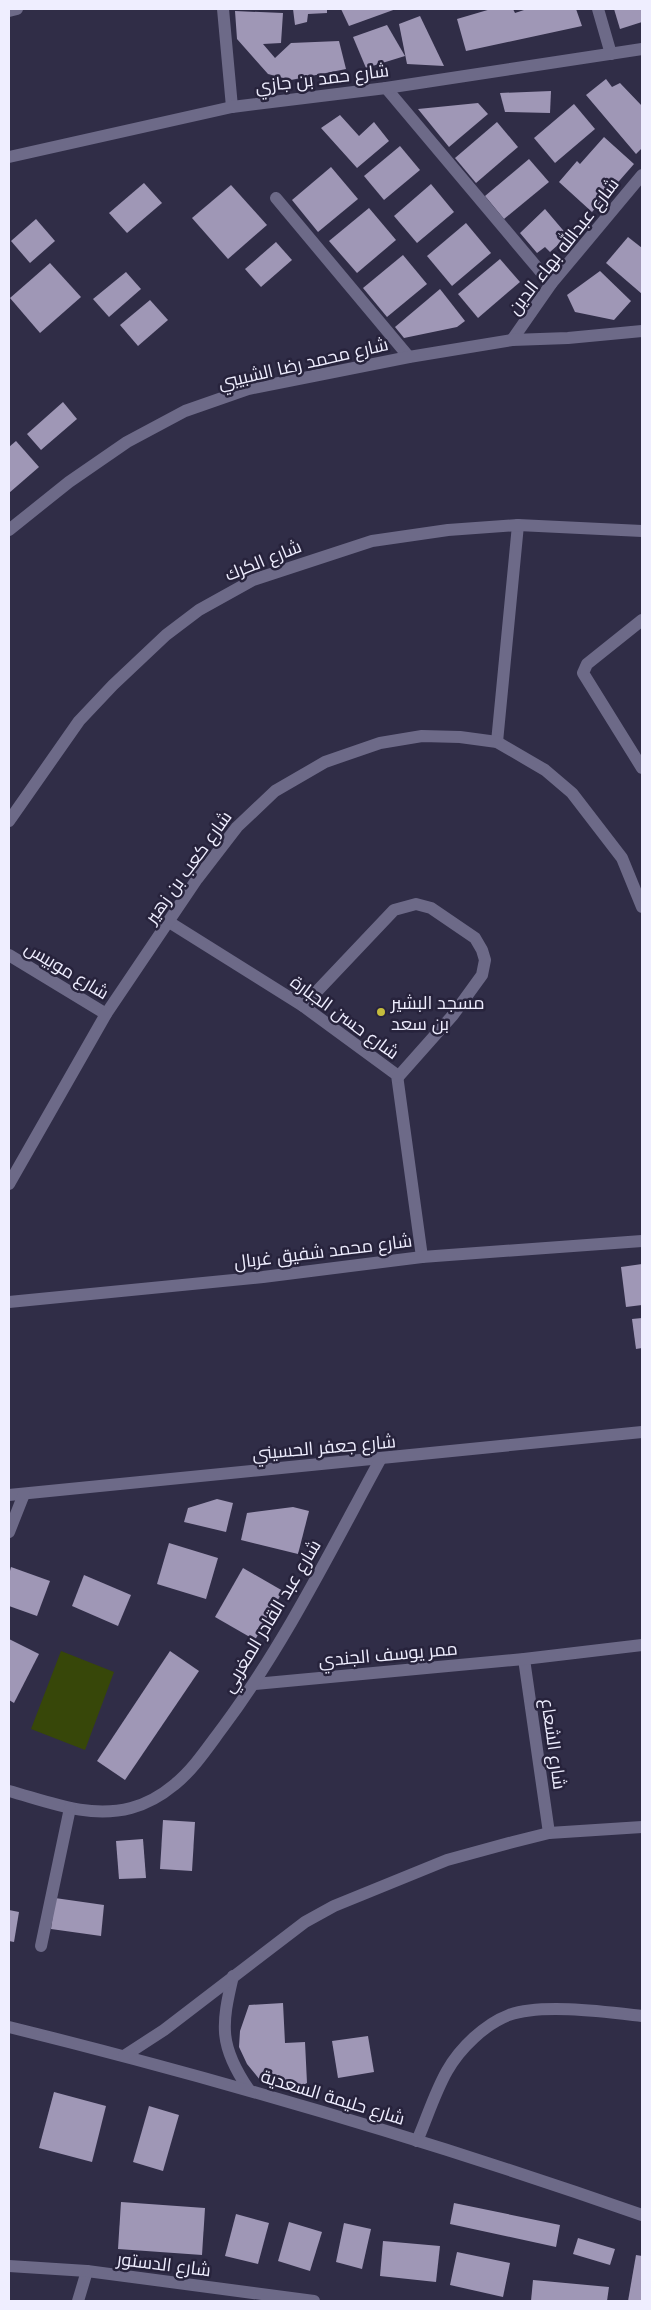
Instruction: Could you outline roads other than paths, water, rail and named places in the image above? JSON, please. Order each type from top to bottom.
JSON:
[{"type":"street","points":[[9,11],[17,9]]},
{"type":"street","points":[[223,9],[232,107]]},
{"type":"street","points":[[598,9],[611,54]]},
{"type":"street","name":"شارع حمد بن جازي","points":[[9,158],[232,107],[386,88],[642,49]]},
{"type":"street","points":[[386,88],[550,284]]},
{"type":"street","name":"شارع عبدالله بهاء الدين","points":[[512,340],[550,284],[642,175]]},
{"type":"street","points":[[276,198],[409,357]]},
{"type":"street","name":"شارع محمد رضا الشبيبي","points":[[9,530],[68,482],[127,442],[185,411],[248,389],[409,357],[512,340],[568,338],[642,331]]},
{"type":"street","points":[[497,742],[518,525]]},
{"type":"street","name":"شارع الكرك","points":[[9,821],[79,721],[113,684],[166,635],[199,610],[253,580],[299,563],[372,541],[448,530],[518,525],[642,532]]},
{"type":"street","name":"شارع الكرك","points":[[626,532],[642,537]]},
{"type":"street","points":[[642,620],[587,664],[583,673],[642,768]]},
{"type":"street","name":"شارع كعب بن زهير","points":[[9,1184],[106,1014],[197,879],[237,827],[275,791],[301,774],[325,762],[380,743],[422,736],[460,737],[497,742],[544,770],[572,793],[622,858],[642,907]]},
{"type":"street","points":[[303,1006],[394,910],[416,904],[431,908],[475,938],[485,960],[482,975],[447,1022],[398,1077]]},
{"type":"street","name":"شارع حسن الجبارة","points":[[169,922],[303,1006],[398,1077],[422,1256]]},
{"type":"street","name":"شارع موبيس","points":[[9,955],[106,1014]]},
{"type":"street","name":"شارع محمد شفيق غربال","points":[[9,1302],[263,1277],[422,1256],[642,1241]]},
{"type":"street","name":"شارع جعفر الحسيني","points":[[9,1495],[380,1460],[642,1432]]},
{"type":"street","name":"شارع عبد القادر المغربي","points":[[9,1791],[83,1812],[109,1812],[132,1808],[155,1798],[175,1784],[200,1758],[255,1684],[380,1460]]},
{"type":"street","points":[[9,1532],[24,1494]]},
{"type":"street","name":"ممر يوسف الجندي","points":[[255,1684],[524,1659],[642,1645]]},
{"type":"street","name":"شارع الشعاع","points":[[524,1659],[549,1833]]},
{"type":"street","points":[[41,1946],[70,1808]]},
{"type":"street","points":[[124,2056],[164,2030],[305,1922],[334,1906],[447,1860],[549,1833],[642,1826]]},
{"type":"street","points":[[233,1976],[223,2029],[235,2070],[249,2090]]},
{"type":"street","points":[[417,2141],[447,2071],[470,2043],[496,2023],[509,2016],[535,2010],[604,2012],[642,2016]]},
{"type":"street","name":"شارع حليمة السعدية","points":[[9,2027],[249,2090],[417,2141],[642,2215]]},
{"type":"street","name":"شارع الدستور","points":[[9,2266],[87,2271],[314,2301]]},
{"type":"street","points":[[78,2301],[87,2271]]},
{"type":"place","name":"مسجد البشير بن سعد","points":[[381,1012]]}]
